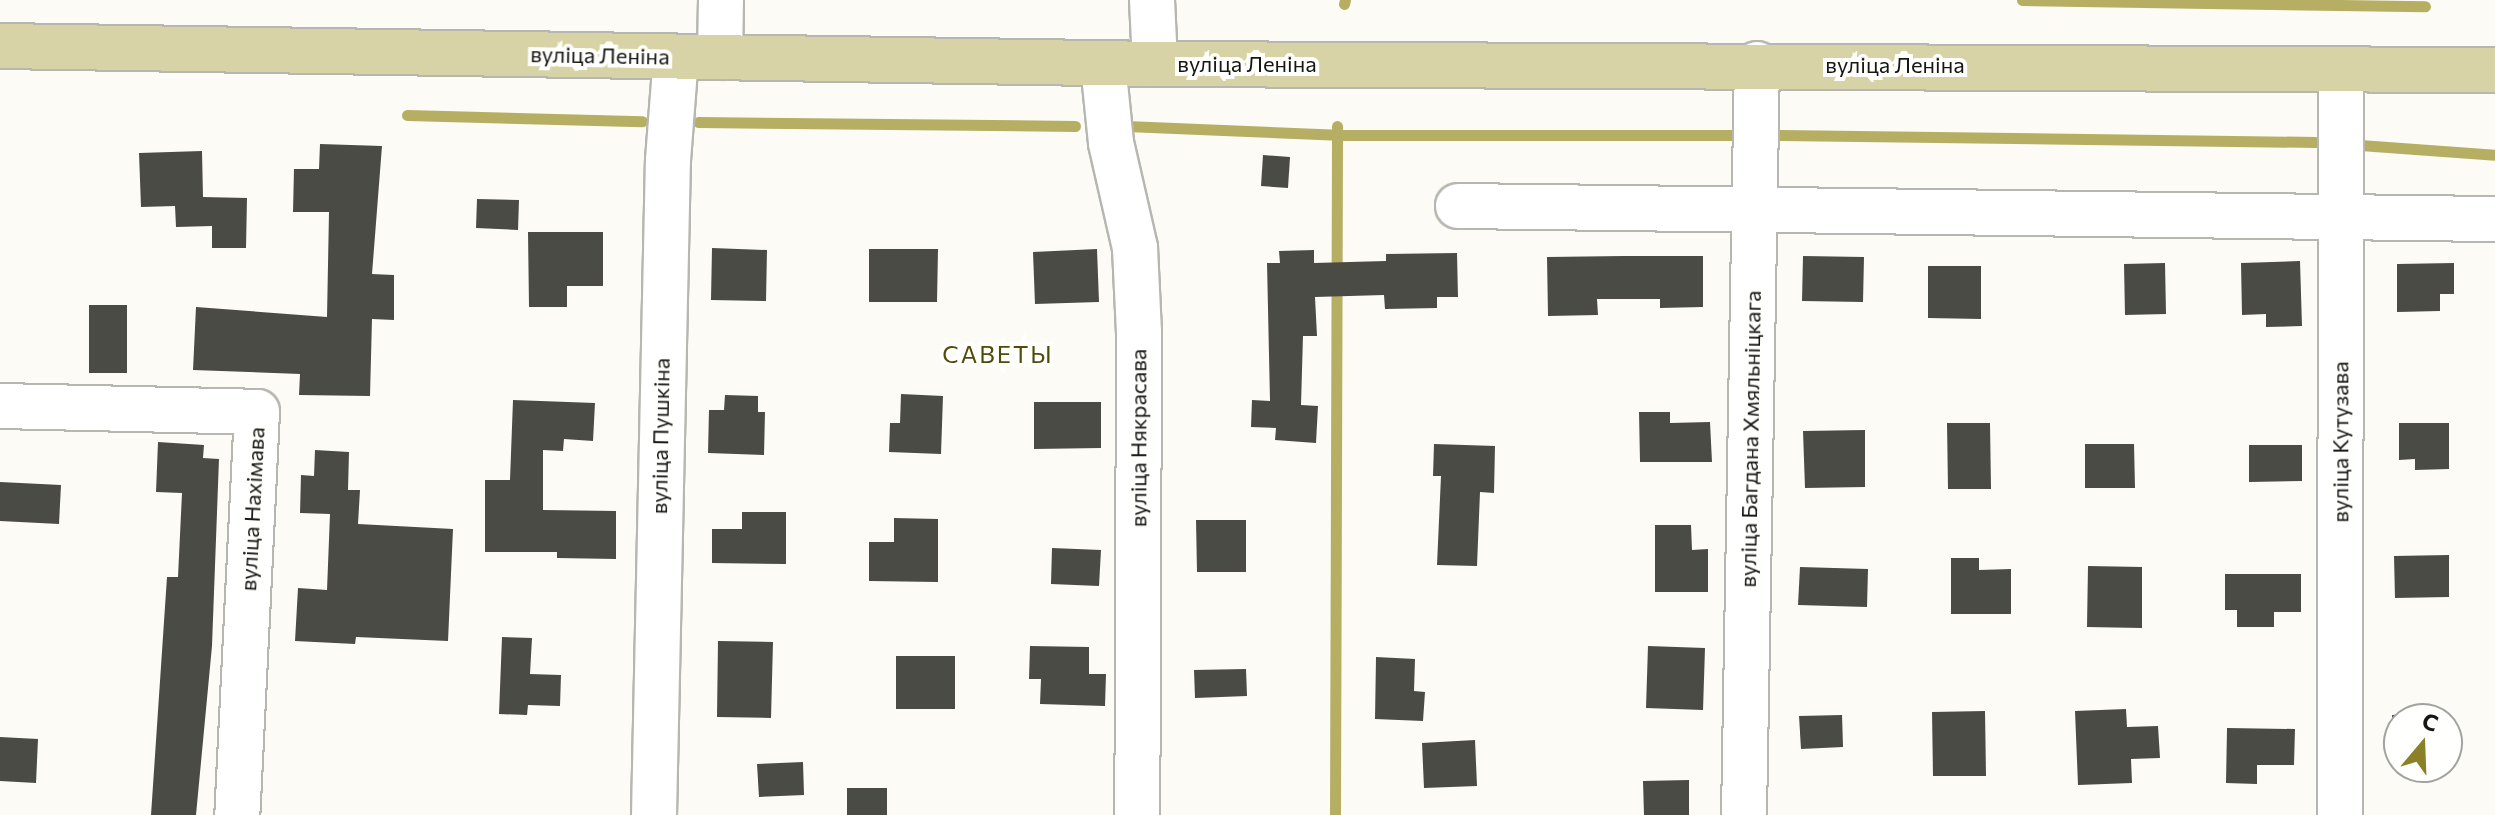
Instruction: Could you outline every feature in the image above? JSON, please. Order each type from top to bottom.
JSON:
[{"type":"main road","name":"вуліца Леніна","points":[[0,46],[1103,64],[1757,64],[2495,70]]},
{"type":"street","points":[[720,57],[721,0]]},
{"type":"street","points":[[1152,0],[1155,64]]},
{"type":"street","name":"вуліца Пушкіна","points":[[654,815],[663,335],[676,57]]},
{"type":"street","name":"вуліца Някрасава","points":[[1103,64],[1111,143],[1135,248],[1139,332],[1137,815]]},
{"type":"street","name":"вуліца Багдана Хмяльніцкага","points":[[1744,815],[1752,210],[1757,64]]},
{"type":"street","name":"вуліца Кутузава","points":[[2340,815],[2341,69]]},
{"type":"street","points":[[1458,206],[2495,219]]},
{"type":"street","name":"вуліца Нахімава","points":[[0,406],[257,412],[237,815]]},
{"type":"building","points":[[320,144],[382,146],[372,274],[394,275],[394,320],[372,319],[370,396],[299,395],[300,374],[193,370],[196,307],[327,317],[329,212],[293,212],[294,169],[319,169]]},
{"type":"building","points":[[202,151],[203,197],[247,198],[246,248],[212,248],[212,226],[176,227],[175,206],[141,207],[139,153]]},
{"type":"building","points":[[1263,155],[1290,157],[1288,188],[1261,186]]},
{"type":"building","points":[[477,199],[519,200],[518,230],[476,228]]},
{"type":"building","points":[[528,232],[603,232],[603,286],[567,286],[567,307],[529,307]]},
{"type":"building","points":[[712,248],[767,250],[766,301],[711,300]]},
{"type":"building","points":[[869,249],[938,249],[937,302],[869,302]]},
{"type":"building","points":[[1097,249],[1099,302],[1035,304],[1033,252]]},
{"type":"building","points":[[1314,250],[1314,263],[1386,261],[1386,254],[1457,253],[1458,297],[1437,297],[1437,308],[1385,309],[1384,295],[1315,297],[1317,336],[1303,336],[1301,405],[1318,406],[1316,443],[1275,440],[1276,428],[1251,427],[1252,400],[1270,401],[1267,263],[1280,263],[1279,251]]},
{"type":"building","points":[[1703,256],[1703,307],[1660,308],[1660,299],[1597,299],[1598,315],[1548,316],[1547,257]]},
{"type":"building","points":[[1803,256],[1864,257],[1863,302],[1802,301]]},
{"type":"building","points":[[2300,261],[2302,326],[2266,327],[2266,314],[2242,315],[2241,263]]},
{"type":"building","points":[[2165,263],[2166,314],[2125,315],[2124,264]]},
{"type":"building","points":[[2454,263],[2454,294],[2440,294],[2440,311],[2397,312],[2397,264]]},
{"type":"building","points":[[1928,266],[1981,266],[1981,319],[1928,318]]},
{"type":"building","points":[[89,305],[127,305],[127,373],[89,373]]},
{"type":"building","points":[[901,394],[943,396],[941,454],[889,452],[890,423],[900,423]]},
{"type":"building","points":[[725,395],[758,396],[758,412],[765,412],[764,455],[708,453],[709,410],[724,410]]},
{"type":"building","points":[[513,400],[595,403],[593,441],[564,439],[563,451],[543,450],[543,510],[616,511],[616,559],[557,558],[557,552],[485,552],[485,480],[510,480]]},
{"type":"building","points":[[1034,402],[1101,402],[1101,448],[1034,449]]},
{"type":"building","points":[[1639,412],[1670,412],[1670,423],[1710,422],[1712,462],[1640,462]]},
{"type":"building","points":[[1947,423],[1990,423],[1991,489],[1948,489]]},
{"type":"building","points":[[2399,423],[2449,423],[2449,469],[2415,470],[2415,459],[2399,460]]},
{"type":"building","points":[[1865,430],[1865,487],[1805,488],[1803,431]]},
{"type":"building","points":[[158,442],[204,445],[203,458],[219,459],[212,646],[196,815],[151,815],[167,577],[178,577],[182,493],[156,492]]},
{"type":"building","points":[[1434,444],[1495,446],[1494,493],[1480,492],[1477,566],[1437,565],[1441,476],[1433,476]]},
{"type":"building","points":[[2085,444],[2134,444],[2135,488],[2085,488]]},
{"type":"building","points":[[2249,445],[2302,445],[2302,481],[2249,482]]},
{"type":"building","points":[[315,450],[349,452],[348,490],[360,490],[358,524],[453,529],[448,641],[356,637],[355,644],[295,641],[298,588],[327,590],[330,514],[300,513],[301,475],[314,476]]},
{"type":"building","points":[[0,482],[61,485],[59,524],[0,521]]},
{"type":"building","points":[[742,512],[786,512],[786,564],[712,563],[712,529],[742,529]]},
{"type":"building","points":[[894,518],[938,519],[938,582],[869,581],[869,542],[894,542]]},
{"type":"building","points":[[1196,520],[1246,520],[1246,572],[1197,572]]},
{"type":"building","points":[[1655,525],[1691,525],[1692,550],[1708,549],[1708,592],[1655,592]]},
{"type":"building","points":[[1052,548],[1101,550],[1099,586],[1051,584]]},
{"type":"building","points":[[2449,555],[2449,597],[2395,598],[2394,556]]},
{"type":"building","points":[[1951,558],[1979,558],[1979,570],[2011,569],[2011,614],[1951,614]]},
{"type":"building","points":[[2088,566],[2142,567],[2142,628],[2087,627]]},
{"type":"building","points":[[1800,567],[1868,569],[1867,607],[1798,605]]},
{"type":"building","points":[[2225,574],[2301,574],[2301,612],[2274,612],[2274,627],[2237,627],[2237,610],[2225,610]]},
{"type":"building","points":[[502,637],[532,638],[530,674],[561,675],[560,706],[528,705],[527,715],[499,714]]},
{"type":"building","points":[[718,641],[773,642],[771,718],[717,717]]},
{"type":"building","points":[[1030,646],[1089,647],[1089,674],[1106,674],[1105,706],[1040,704],[1041,679],[1029,679]]},
{"type":"building","points":[[1648,646],[1705,648],[1703,710],[1646,708]]},
{"type":"building","points":[[896,656],[955,656],[955,709],[896,709]]},
{"type":"building","points":[[1376,657],[1415,659],[1414,691],[1425,692],[1423,721],[1375,719]]},
{"type":"building","points":[[1246,669],[1247,696],[1195,698],[1194,670]]},
{"type":"building","points":[[2126,709],[2127,727],[2158,726],[2160,758],[2131,759],[2132,783],[2078,785],[2075,711]]},
{"type":"building","points":[[1985,711],[1986,776],[1933,776],[1932,712]]},
{"type":"building","points":[[1842,715],[1843,747],[1801,749],[1799,716]]},
{"type":"building","points":[[2227,728],[2295,729],[2294,765],[2257,765],[2257,784],[2226,783]]},
{"type":"building","points":[[0,737],[38,739],[36,783],[0,781]]},
{"type":"building","points":[[1475,740],[1477,786],[1424,788],[1422,743]]},
{"type":"building","points":[[803,762],[804,795],[759,797],[757,764]]},
{"type":"building","points":[[1689,780],[1689,815],[1644,815],[1643,781]]},
{"type":"building","points":[[847,788],[887,788],[887,815],[847,815]]},
{"type":"waterway","points":[[1344,4],[1345,0]]},
{"type":"waterway","points":[[2022,0],[2425,6]]},
{"type":"waterway","points":[[407,115],[642,121]]},
{"type":"waterway","points":[[698,122],[1075,126]]},
{"type":"waterway","points":[[1126,126],[1337,135],[1732,135]]},
{"type":"waterway","points":[[1335,815],[1337,126]]},
{"type":"waterway","points":[[1780,135],[2315,142]]},
{"type":"waterway","points":[[2360,145],[2495,155]]},
{"type":"district","name":"САВЕТЫ","points":[[998,354]]}]
